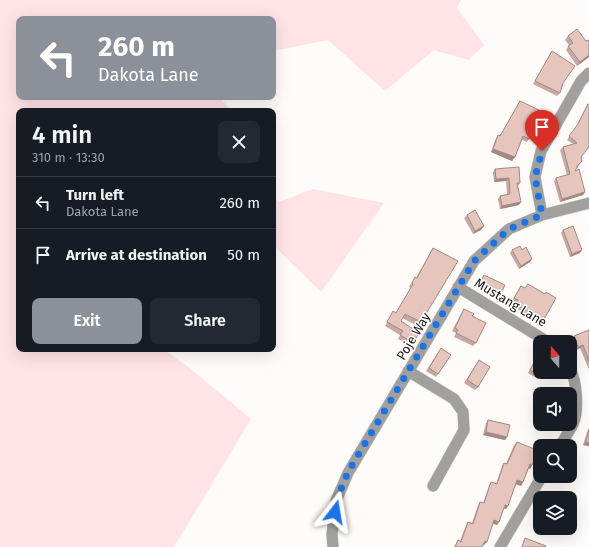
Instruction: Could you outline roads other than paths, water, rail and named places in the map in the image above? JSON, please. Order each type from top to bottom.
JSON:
[{"type":"street","points":[[542,215],[535,177],[542,151],[582,81],[589,73]]},
{"type":"street","name":"Poje Way","points":[[333,547],[332,534],[336,501],[348,472],[474,261],[509,229],[542,215],[589,203]]},
{"type":"street","name":"Mustang Lane","points":[[458,287],[537,335]]},
{"type":"street","points":[[408,371],[454,399],[463,412],[464,430],[433,486]]},
{"type":"street","points":[[564,439],[573,423],[577,399],[574,379]]},
{"type":"street","points":[[500,547],[538,483]]}]
